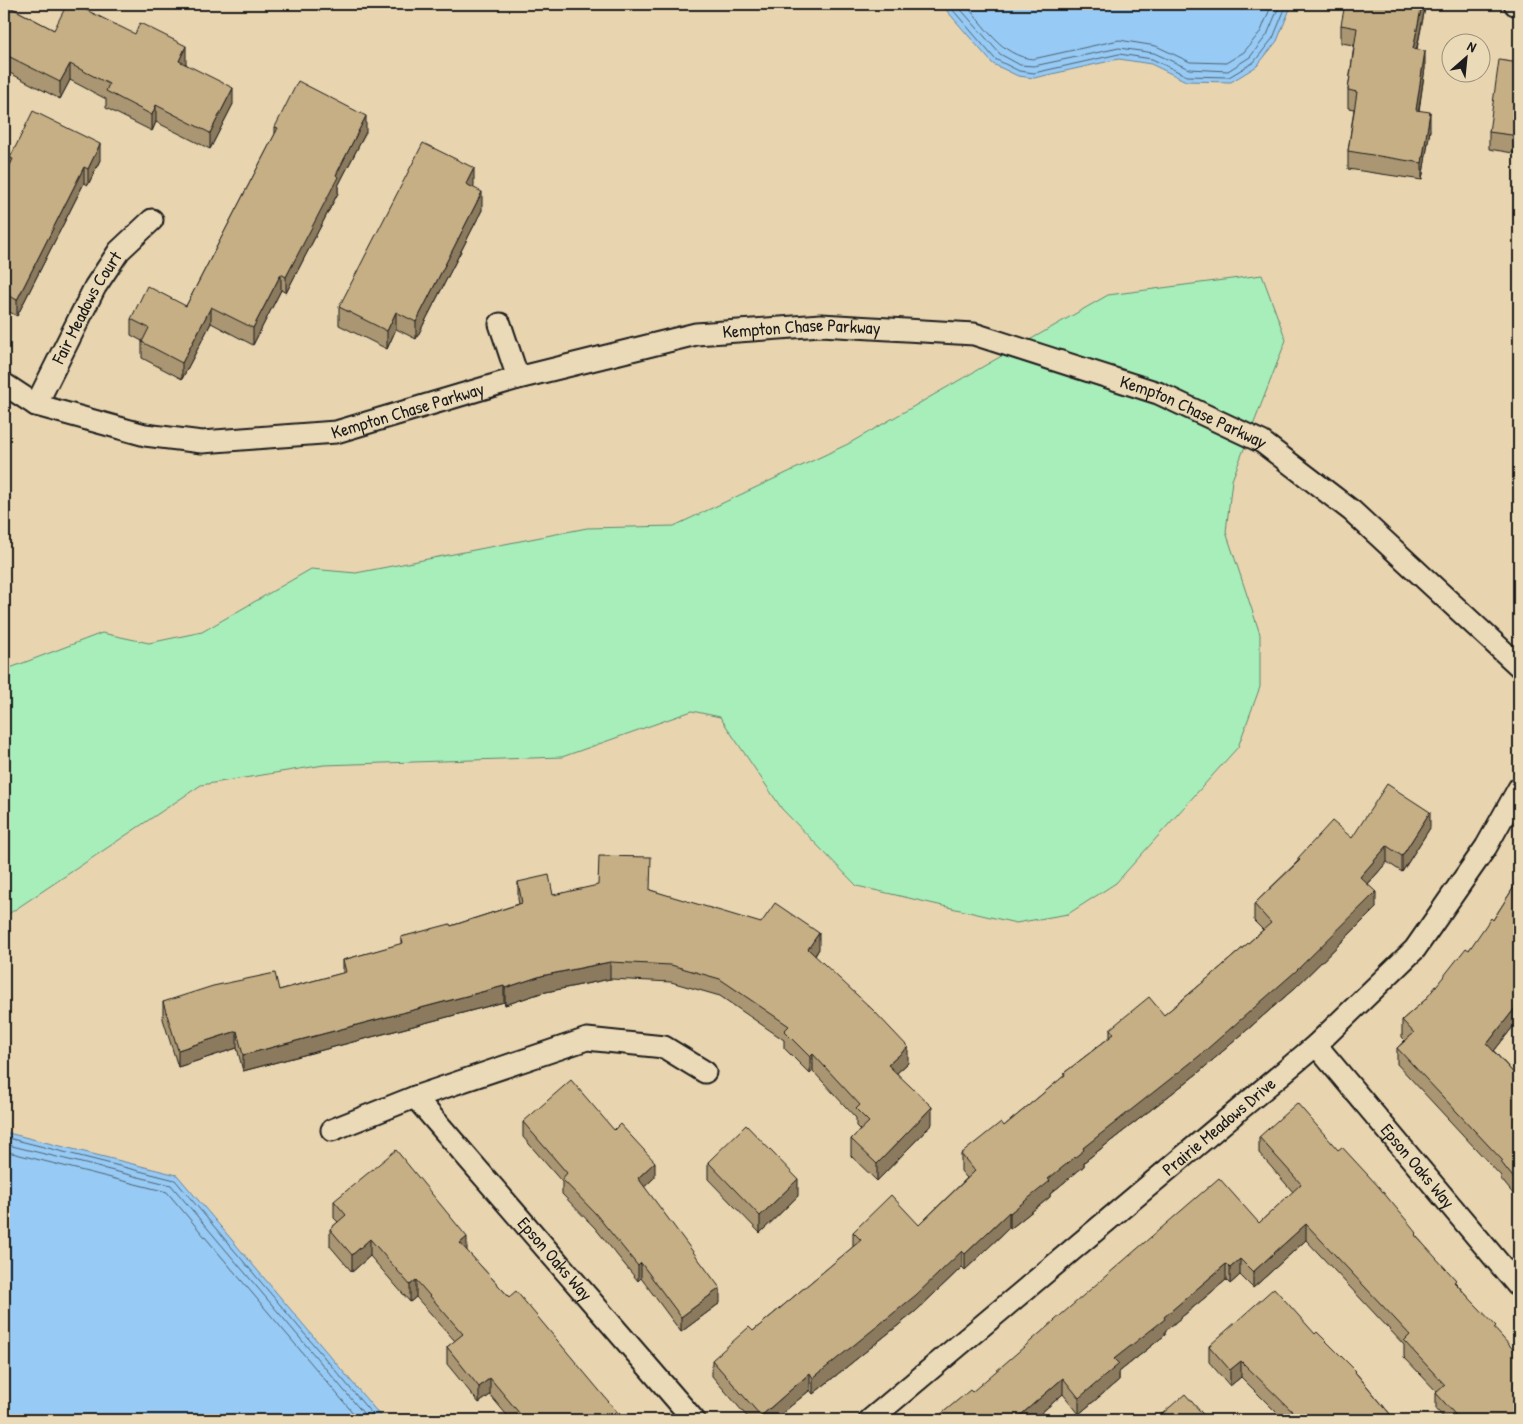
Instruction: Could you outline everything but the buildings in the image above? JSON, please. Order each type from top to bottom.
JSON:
[{"type":"street","points":[[1515,4],[1519,5]]},
{"type":"street","name":"Fair Meadows Court","points":[[36,405],[94,288],[118,251],[152,220]]},
{"type":"street","points":[[500,324],[518,378]]},
{"type":"street","name":"Kempton Chase Parkway","points":[[4,384],[36,405],[144,435],[202,442],[336,432],[518,378],[696,334],[821,325],[974,334],[1158,393],[1262,442],[1352,511],[1519,666]]},
{"type":"street","name":"Prairie Meadows Drive","points":[[870,1420],[1316,1045],[1415,949],[1486,846],[1519,788]]},
{"type":"street","points":[[332,1130],[415,1097],[587,1039],[664,1047],[705,1072]]},
{"type":"street","name":"Epson Oaks Way","points":[[1316,1045],[1519,1287]]},
{"type":"street","name":"Epson Oaks Way","points":[[415,1097],[694,1420]]},
{"type":"green space","points":[[1262,275],[1286,340],[1232,480],[1226,532],[1260,634],[1260,687],[1238,747],[1116,883],[1068,914],[1016,923],[857,886],[782,809],[720,717],[692,711],[562,757],[324,765],[201,785],[4,917],[4,667],[10,668],[102,633],[149,643],[202,632],[311,569],[356,573],[587,528],[674,526],[848,444],[1108,295]]},
{"type":"water","points":[[945,4],[1292,4],[1277,41],[1257,66],[1231,82],[1186,81],[1151,64],[1119,59],[1034,78],[1018,76],[993,64],[947,11]]},
{"type":"water","points":[[4,1132],[177,1175],[384,1420],[4,1420]]}]
